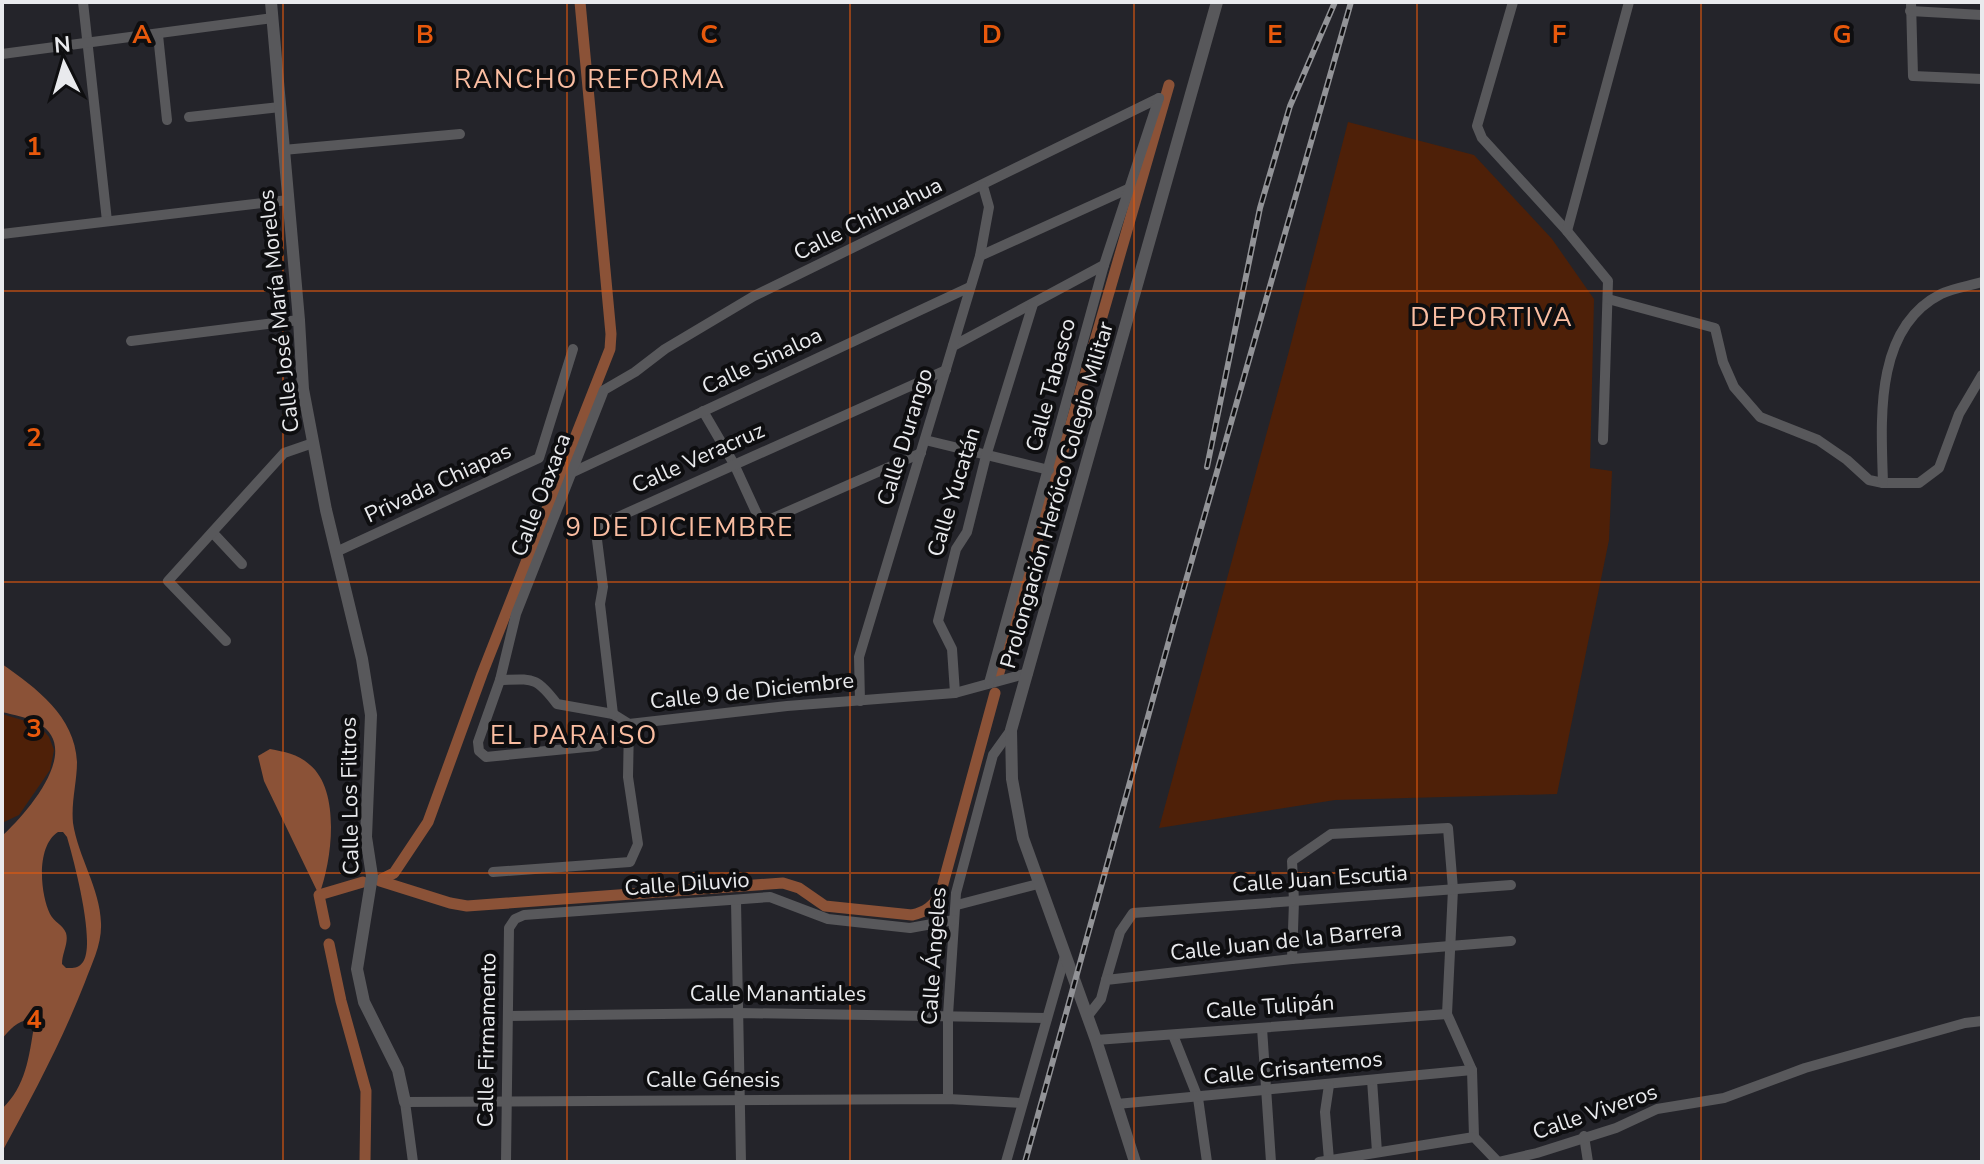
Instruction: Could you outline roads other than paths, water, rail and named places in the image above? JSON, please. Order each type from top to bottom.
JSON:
[{"type":"street","points":[[83,2],[107,221]]},
{"type":"street","name":"Calle José María Morelos","points":[[271,2],[303,389],[336,552],[362,659]]},
{"type":"street","name":"Prolongación Heróico Colegio Militar","points":[[1135,1162],[1096,1040],[1023,838],[1012,779],[1011,730],[1217,2]]},
{"type":"street","points":[[1513,2],[1477,126],[1482,138],[1608,281],[1603,440]]},
{"type":"street","points":[[1567,231],[1629,2]]},
{"type":"street","points":[[1982,15],[1910,6],[1913,76],[1982,79]]},
{"type":"street","points":[[2,54],[273,18]]},
{"type":"street","points":[[158,35],[167,120]]},
{"type":"street","name":"Calle Chihuahua","points":[[604,390],[754,296],[1159,98]]},
{"type":"street","name":"Calle Tabasco","points":[[989,683],[1104,265],[1159,98]]},
{"type":"street","points":[[189,117],[280,107]]},
{"type":"street","points":[[283,150],[460,134]]},
{"type":"street","name":"Calle Durango","points":[[860,701],[859,657],[980,256],[989,207],[983,186]]},
{"type":"street","points":[[980,256],[1130,188]]},
{"type":"street","points":[[2,234],[288,200]]},
{"type":"street","points":[[953,346],[1104,265]]},
{"type":"street","points":[[1883,483],[1886,377],[1896,340],[1914,314],[1941,294],[1982,282]]},
{"type":"street","name":"Calle Sinaloa","points":[[571,473],[970,287]]},
{"type":"street","points":[[1608,299],[1715,328],[1723,362],[1734,387],[1760,417],[1818,440],[1869,480],[1883,483],[1919,483],[1939,468],[1959,414],[1982,375]]},
{"type":"street","name":"Calle Yucatán","points":[[955,693],[952,649],[938,621],[956,549],[967,532],[986,456],[1033,304]]},
{"type":"street","points":[[131,341],[299,320]]},
{"type":"street","name":"Privada Chiapas","points":[[336,552],[539,458],[573,349]]},
{"type":"street","name":"Calle Veracruz","points":[[613,714],[600,604],[603,587],[596,532],[598,526],[946,370]]},
{"type":"street","name":"Calle Oaxaca","points":[[479,751],[478,742],[500,680],[516,614],[604,390]]},
{"type":"street","points":[[703,411],[734,464],[762,525]]},
{"type":"street","points":[[925,440],[1049,470]]},
{"type":"street","points":[[226,641],[168,581],[284,453],[313,443]]},
{"type":"street","points":[[737,534],[921,453]]},
{"type":"street","points":[[213,533],[242,564]]},
{"type":"street","name":"Calle Los Filtros","points":[[362,659],[371,715],[366,837],[372,876],[357,969],[364,1002],[398,1070],[413,1162]]},
{"type":"street","points":[[989,683],[1028,673]]},
{"type":"street","points":[[493,872],[630,862],[638,844],[628,777],[629,724],[613,714],[557,704],[545,688],[533,679],[500,680]]},
{"type":"street","name":"Calle 9 de Diciembre","points":[[479,751],[486,757],[597,746],[629,724],[787,706],[955,693],[989,683]]},
{"type":"street","name":"Calle Ángeles","points":[[948,1099],[948,1015],[956,893],[993,755],[1011,730]]},
{"type":"street","points":[[1292,959],[1292,861],[1331,834],[1448,828],[1453,889],[1447,1014],[1472,1070],[1474,1137],[1324,1161],[1329,1085]]},
{"type":"street","points":[[957,905],[1038,884]]},
{"type":"street","name":"Calle Juan Escutia","points":[[1106,980],[1120,932],[1133,913],[1511,885]]},
{"type":"street","name":"Calle Diluvio","points":[[515,919],[524,915],[770,897],[828,919],[910,928],[954,920]]},
{"type":"street","points":[[736,901],[741,1162]]},
{"type":"street","name":"Calle Firmamento","points":[[506,1162],[509,928],[515,919]]},
{"type":"street","name":"Calle Juan de la Barrera","points":[[1106,980],[1292,959],[1511,941]]},
{"type":"street","points":[[1006,1162],[1065,956]]},
{"type":"street","points":[[1087,1017],[1101,999],[1106,980]]},
{"type":"street","name":"Calle Manantiales","points":[[508,1016],[739,1013],[1047,1018]]},
{"type":"street","name":"Calle Tulipán","points":[[1096,1040],[1447,1014]]},
{"type":"street","name":"Calle Viveros","points":[[1474,1137],[1498,1162],[1616,1128],[1657,1109],[1724,1098],[1805,1068],[1965,1023],[1982,1021]]},
{"type":"street","points":[[1262,1028],[1271,1162]]},
{"type":"street","points":[[1173,1035],[1198,1098],[1207,1162]]},
{"type":"street","name":"Calle Crisantemos","points":[[1117,1104],[1472,1070]]},
{"type":"street","points":[[1372,1080],[1377,1152]]},
{"type":"street","name":"Calle Génesis","points":[[405,1102],[948,1099],[1021,1103]]},
{"type":"street","points":[[1584,1136],[1588,1162]]},
{"type":"waterway","points":[[380,880],[394,873],[428,822],[482,674],[610,349],[580,2]]},
{"type":"waterway","points":[[998,676],[1169,85]]},
{"type":"waterway","points":[[380,881],[467,906],[783,883],[799,888],[825,906],[917,914],[929,908],[940,895],[995,693]]},
{"type":"waterway","points":[[325,924],[319,895],[363,882]]},
{"type":"waterway","points":[[329,944],[366,1091],[365,1162]]},
{"type":"railway","points":[[1207,467],[1260,208],[1290,106],[1335,2]]},
{"type":"railway","points":[[1025,1162],[1175,619],[1351,2]]},
{"type":"district","name":"RANCHO REFORMA","points":[[590,79]]},
{"type":"district","name":"DEPORTIVA","points":[[1492,317]]},
{"type":"district","name":"9 DE DICIEMBRE","points":[[680,527]]},
{"type":"district","name":"EL PARAISO","points":[[574,735]]}]
